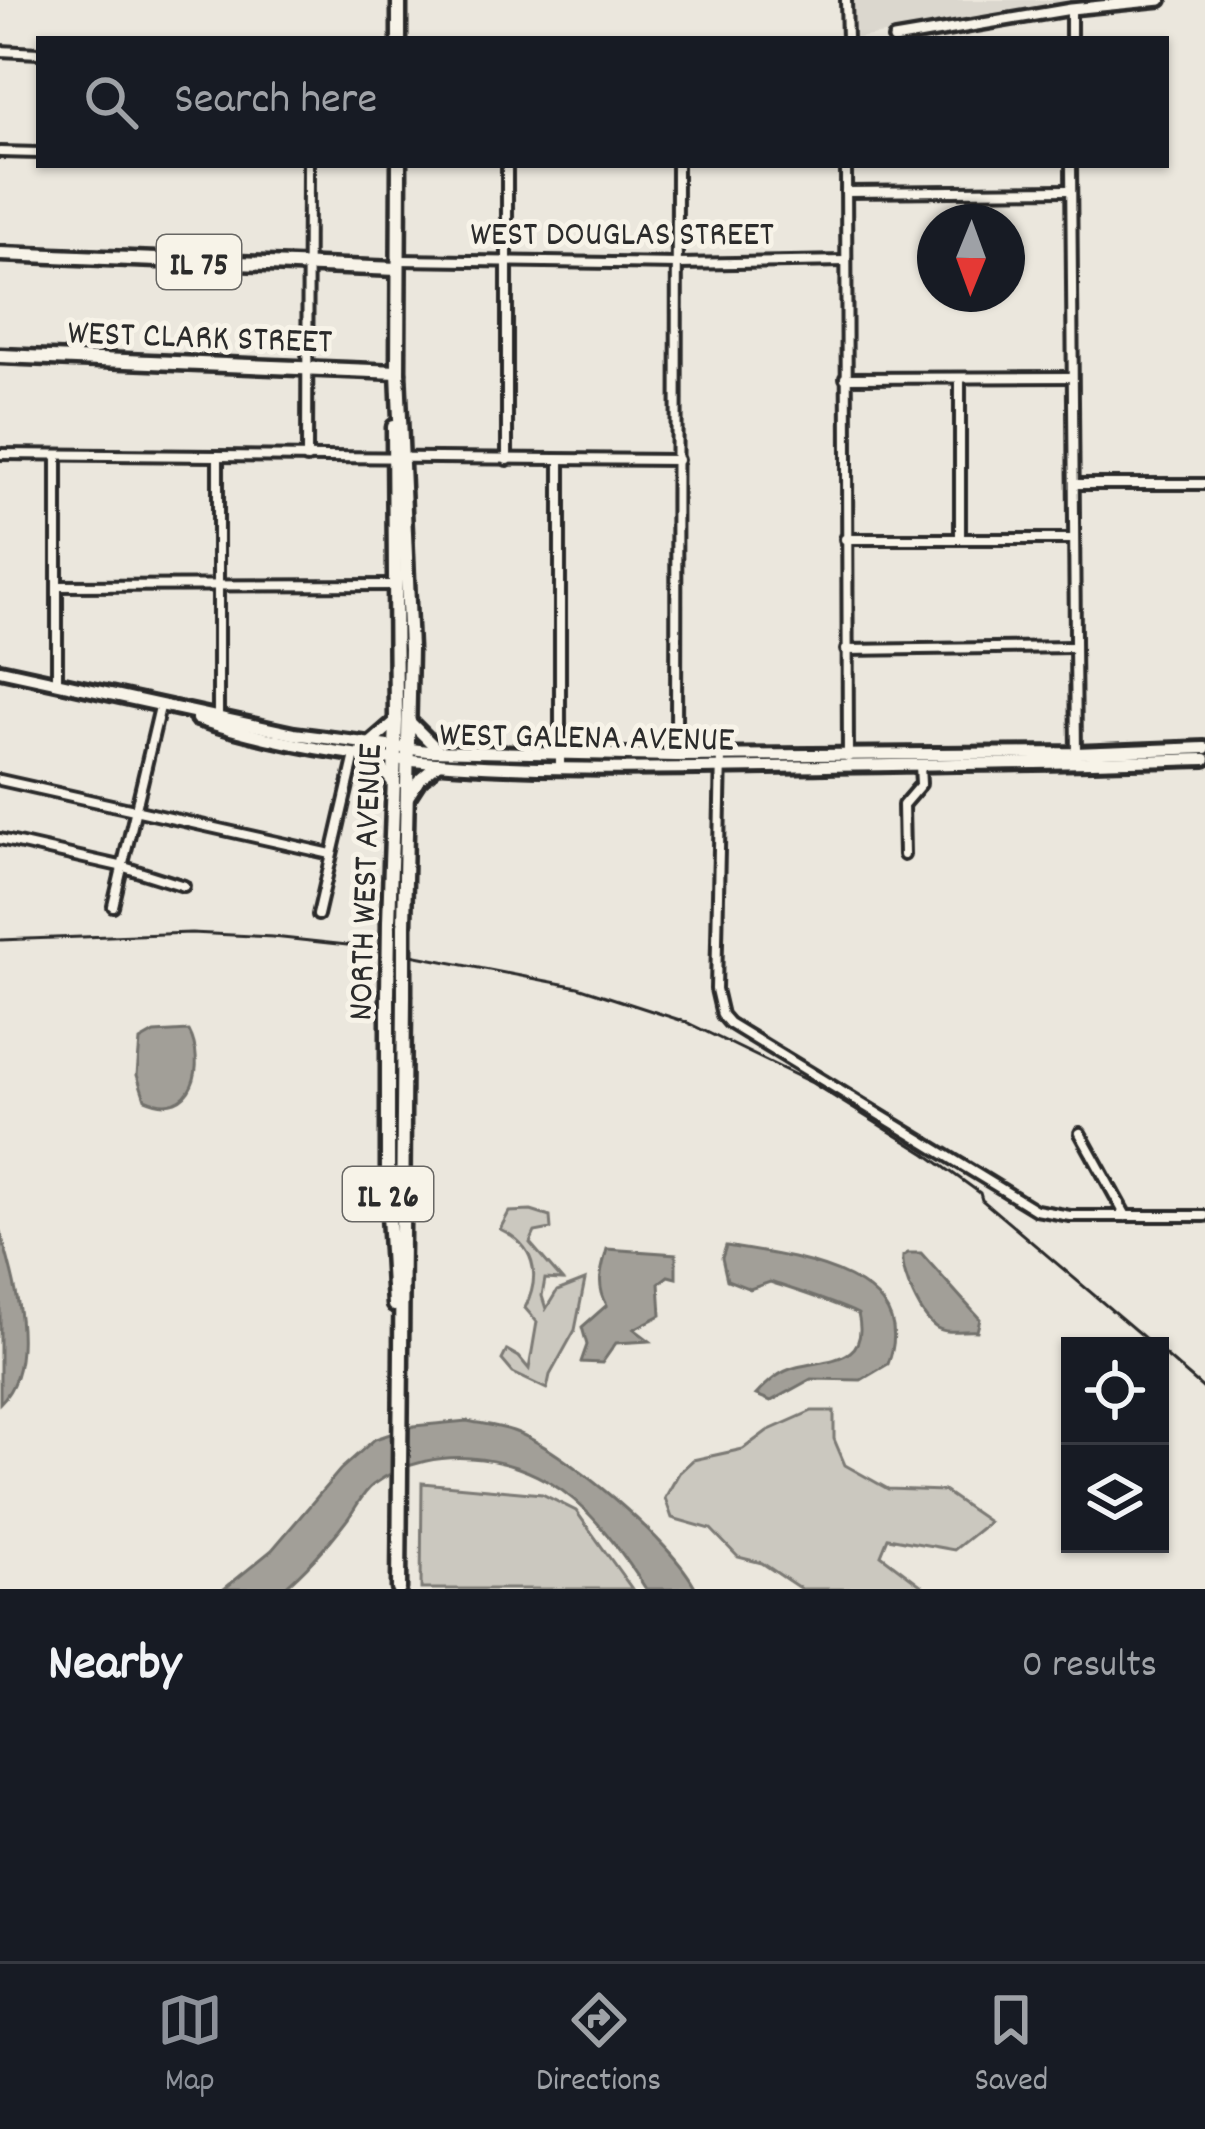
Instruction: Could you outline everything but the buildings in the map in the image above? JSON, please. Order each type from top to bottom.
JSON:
[{"type":"main road","points":[[399,0],[399,36]]},
{"type":"main road","name":"NORTH WEST AVENUE","points":[[399,168],[397,459],[406,800],[388,994],[388,1197],[399,1394]]},
{"type":"main road","name":"WEST DOUGLAS STREET","points":[[0,254],[399,265]]},
{"type":"main road","name":"WEST CLARK STREET","points":[[0,356],[398,372]]},
{"type":"main road","name":"WEST GALENA AVENUE","points":[[0,670],[355,755],[369,751]]},
{"type":"main road","points":[[395,785],[369,751],[402,721],[440,757],[406,800]]},
{"type":"main road","name":"WEST GALENA AVENUE","points":[[218,722],[402,755],[560,762],[1205,760]]},
{"type":"main road","name":"WEST GALENA AVENUE","points":[[848,760],[920,765],[1205,748]]},
{"type":"main road","name":"NORTH WEST AVENUE","points":[[399,1589],[404,996],[396,924],[395,785],[402,755]]},
{"type":"street","points":[[846,0],[847,36]]},
{"type":"street","points":[[912,36],[1071,9],[1162,0]]},
{"type":"street","points":[[1071,9],[1071,36]]},
{"type":"street","points":[[0,51],[36,52]]},
{"type":"street","points":[[0,152],[36,153]]},
{"type":"street","points":[[307,458],[308,168]]},
{"type":"street","points":[[507,168],[507,460]]},
{"type":"street","points":[[676,762],[677,168]]},
{"type":"street","points":[[846,168],[848,760]]},
{"type":"street","points":[[1071,168],[1076,759]]},
{"type":"street","points":[[846,192],[1071,190]]},
{"type":"street","name":"WEST DOUGLAS STREET","points":[[399,265],[846,261]]},
{"type":"street","points":[[845,378],[1072,377]]},
{"type":"street","points":[[960,379],[960,538]]},
{"type":"street","points":[[0,454],[678,460]]},
{"type":"street","points":[[57,455],[57,683]]},
{"type":"street","points":[[218,457],[218,722]]},
{"type":"street","points":[[560,460],[560,762]]},
{"type":"street","points":[[1074,484],[1205,484]]},
{"type":"street","points":[[845,539],[1074,539]]},
{"type":"street","points":[[57,586],[402,585]]},
{"type":"street","points":[[846,650],[1074,647]]},
{"type":"street","points":[[113,906],[160,707]]},
{"type":"street","points":[[317,915],[355,755]]},
{"type":"street","points":[[721,761],[716,989],[722,1015],[738,1030],[1036,1210],[1070,1216],[1205,1216]]},
{"type":"street","points":[[904,855],[903,805],[921,784],[920,765]]},
{"type":"street","points":[[0,780],[332,854]]},
{"type":"street","points":[[0,839],[124,866],[184,886]]},
{"type":"street","points":[[1080,1133],[1127,1217]]},
{"type":"shaded area","points":[[851,0],[1109,0],[871,36],[851,36]]},
{"type":"shaded area","points":[[189,1031],[196,1058],[192,1085],[185,1096],[162,1104],[145,1099],[137,1075],[140,1041],[154,1033]]},
{"type":"shaded area","points":[[531,1211],[550,1217],[551,1229],[535,1232],[530,1243],[562,1280],[545,1279],[546,1309],[557,1291],[585,1280],[575,1330],[547,1389],[513,1373],[502,1360],[507,1350],[529,1369],[537,1322],[525,1308],[533,1284],[532,1262],[521,1243],[500,1229],[509,1212]]},
{"type":"shaded area","points":[[0,1231],[17,1295],[21,1344],[12,1386],[0,1403]]},
{"type":"shaded area","points":[[726,1246],[813,1263],[868,1288],[886,1308],[894,1333],[888,1364],[861,1380],[811,1379],[771,1401],[756,1395],[785,1371],[834,1360],[852,1350],[860,1330],[858,1314],[770,1282],[750,1289],[727,1280],[722,1258]]},
{"type":"shaded area","points":[[607,1249],[676,1254],[676,1278],[668,1276],[659,1283],[661,1315],[634,1329],[650,1341],[616,1343],[602,1363],[581,1362],[587,1345],[582,1327],[607,1305],[601,1271]]},
{"type":"shaded area","points":[[908,1253],[921,1253],[980,1319],[977,1331],[946,1331],[931,1323],[909,1284],[903,1264]]},
{"type":"shaded area","points":[[812,1411],[834,1411],[834,1439],[845,1465],[888,1489],[944,1491],[989,1522],[954,1550],[888,1538],[881,1555],[926,1589],[801,1589],[762,1563],[738,1557],[711,1529],[672,1518],[665,1498],[693,1460],[743,1449],[767,1431]]},
{"type":"shaded area","points":[[467,1421],[513,1431],[559,1456],[641,1523],[696,1589],[646,1589],[593,1518],[537,1476],[482,1459],[453,1458],[398,1470],[373,1485],[324,1548],[283,1589],[224,1589],[272,1550],[340,1470],[375,1439],[414,1426]]},
{"type":"shaded area","points":[[422,1483],[542,1494],[576,1511],[632,1589],[421,1589]]},
{"type":"railway","points":[[0,940],[191,933],[375,948],[578,987],[686,1022],[812,1083],[926,1154],[980,1193],[982,1200],[1143,1337]]},
{"type":"railway","points":[[1169,1359],[1205,1390]]}]
